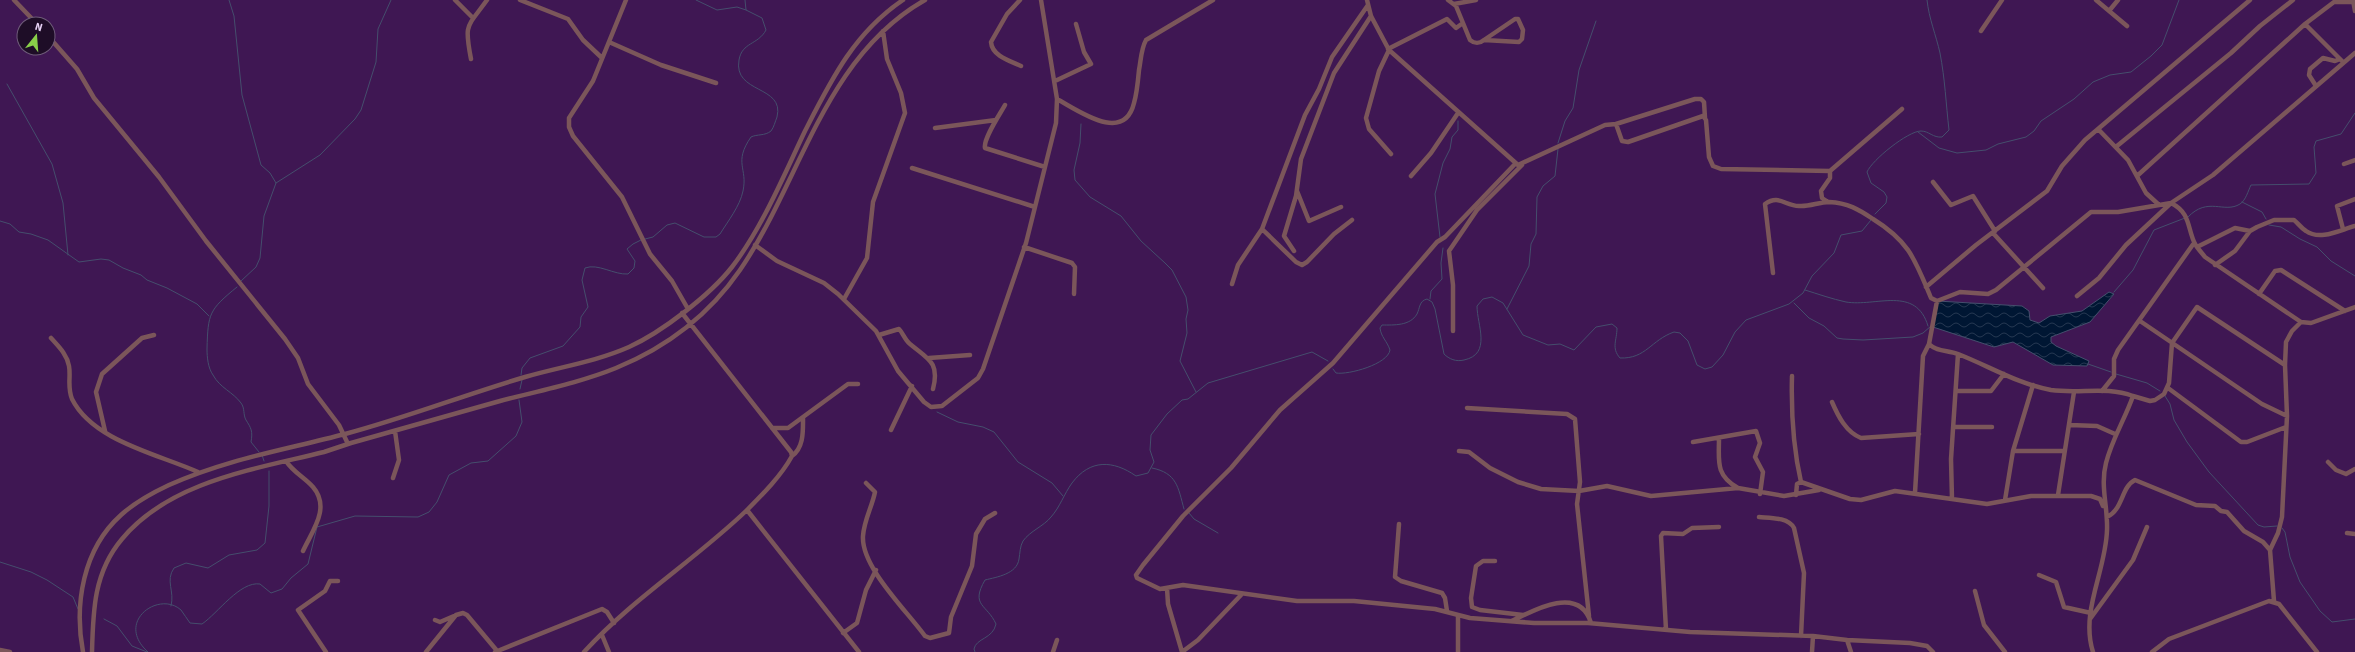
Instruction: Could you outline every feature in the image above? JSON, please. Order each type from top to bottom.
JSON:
[{"type":"street","points":[[14,0],[29,16]]},
{"type":"street","points":[[455,0],[472,17]]},
{"type":"street","points":[[471,59],[467,28],[472,17],[487,0]]},
{"type":"street","points":[[520,0],[568,19],[583,40],[602,58]]},
{"type":"street","points":[[626,0],[610,42],[590,86],[571,113],[569,121],[570,130],[622,197],[650,254],[672,281],[688,308]]},
{"type":"street","points":[[83,652],[82,584],[86,569],[93,554],[120,515],[146,497],[198,472],[248,456],[345,434],[528,376],[566,368],[613,354],[642,340],[682,313],[719,281],[741,253],[781,180],[834,73],[875,23],[903,0]]},
{"type":"street","points":[[92,652],[93,604],[102,570],[122,538],[138,523],[171,499],[234,475],[615,368],[653,351],[691,324],[731,282],[755,245],[831,99],[854,64],[883,31],[901,15],[925,0]]},
{"type":"street","points":[[1020,0],[1006,14],[991,42],[991,47],[996,53],[1021,66]]},
{"type":"street","points":[[755,245],[784,264],[824,283],[844,299],[878,335],[898,371],[928,405],[939,408],[978,378],[983,369],[1024,247],[1056,123],[1057,100],[1055,82],[1041,0]]},
{"type":"street","points":[[1057,100],[1104,122],[1120,123],[1125,120],[1134,104],[1143,49],[1146,40],[1213,0]]},
{"type":"street","points":[[1448,0],[1454,4],[1472,42],[1478,44],[1515,19],[1518,20],[1522,27],[1522,39],[1519,42],[1484,40]]},
{"type":"street","points":[[1454,4],[1476,0]]},
{"type":"street","points":[[1981,31],[2002,0]]},
{"type":"street","points":[[2096,0],[2127,26]]},
{"type":"street","points":[[2109,11],[2118,0]]},
{"type":"street","points":[[1926,287],[2047,191],[2071,155],[2098,129],[2250,0]]},
{"type":"street","points":[[2116,146],[2231,54],[2260,26],[2293,0]]},
{"type":"street","points":[[2137,176],[2305,24],[2334,2],[2353,1],[2355,10]]},
{"type":"street","points":[[1368,3],[1371,16],[1389,50],[1515,164],[1522,165]]},
{"type":"street","points":[[1232,284],[1238,265],[1262,229],[1305,115],[1319,89],[1332,57],[1368,3]]},
{"type":"street","points":[[1294,251],[1284,236],[1296,191],[1300,159],[1334,73],[1371,16]]},
{"type":"street","points":[[1392,154],[1372,133],[1366,118],[1379,71],[1389,50],[1447,19],[1456,28],[1463,23]]},
{"type":"street","points":[[1055,82],[1091,64],[1084,52],[1076,24]]},
{"type":"street","points":[[2305,24],[2342,61]]},
{"type":"street","points":[[844,299],[867,258],[873,202],[905,112],[901,93],[887,59],[883,31]]},
{"type":"street","points":[[610,42],[661,65],[716,83]]},
{"type":"street","points":[[56,45],[76,69],[94,98],[159,177],[206,241],[285,339],[298,358],[308,384],[345,434],[348,444]]},
{"type":"street","points":[[2077,296],[2099,278],[2126,245],[2171,203],[2213,175],[2316,86],[2342,61],[2355,54]]},
{"type":"street","points":[[2316,86],[2309,75],[2310,69],[2323,58],[2342,61]]},
{"type":"street","points":[[1453,331],[1453,285],[1449,251],[1477,210],[1522,165],[1564,143],[1605,125],[1616,124],[1696,99],[1701,99],[1704,102],[1705,118],[1708,129],[1709,157],[1713,166],[1716,168],[1830,172],[1902,109]]},
{"type":"street","points":[[1005,105],[996,120],[985,144],[985,148],[1045,167]]},
{"type":"street","points":[[1411,176],[1431,153],[1458,113]]},
{"type":"street","points":[[1616,124],[1622,141],[1628,142],[1699,116],[1705,118]]},
{"type":"street","points":[[935,128],[996,120]]},
{"type":"street","points":[[2098,129],[2116,146],[2137,176],[2146,193],[2158,204]]},
{"type":"street","points":[[2344,164],[2355,160]]},
{"type":"street","points":[[1515,164],[1445,237],[1437,242],[1333,363],[1280,410],[1231,468],[1183,516],[1136,575],[1156,588],[1183,586],[1215,588],[1241,595],[1307,602],[1354,601],[1447,611],[1458,615],[1534,623],[1588,623],[1666,630],[1813,636],[1847,640],[1910,643],[1927,646],[1933,652]]},
{"type":"street","points":[[912,168],[1035,207]]},
{"type":"street","points":[[1828,202],[1822,198],[1821,191],[1830,178],[1830,172]]},
{"type":"street","points":[[1933,182],[1951,205],[1973,196],[1994,232],[2023,268],[2043,288]]},
{"type":"street","points":[[1296,191],[1309,221],[1341,207]]},
{"type":"street","points":[[2343,229],[2337,206],[2355,198]]},
{"type":"street","points":[[1773,273],[1765,204],[1776,200],[1782,200],[1798,207],[1828,202],[1857,208],[1888,228],[1912,254],[1931,298],[1937,301],[1960,292],[1992,293],[2091,212],[2118,212],[2171,203],[2181,210],[2189,223],[2196,245],[2215,265],[2301,322],[2311,323],[2355,307]]},
{"type":"street","points":[[1262,229],[1296,262],[1302,265],[1307,262],[1334,234],[1352,220]]},
{"type":"street","points":[[2215,265],[2242,245],[2250,231],[2265,223],[2290,220],[2297,222],[2306,231],[2315,235],[2329,234],[2355,226]]},
{"type":"street","points":[[2102,390],[2114,376],[2116,353],[2196,245],[2235,228],[2250,231]]},
{"type":"street","points":[[1024,247],[1072,263],[1075,267],[1074,294]]},
{"type":"street","points":[[2260,294],[2275,271],[2281,270],[2344,311]]},
{"type":"street","points":[[1915,493],[1923,356],[1929,344],[1937,301]]},
{"type":"street","points":[[1929,344],[1938,350],[1958,354],[2004,374],[2014,381],[2074,392],[2118,390],[2133,396],[2154,401],[2168,388],[2172,343],[2197,307],[2285,365]]},
{"type":"street","points":[[682,313],[720,359],[791,452],[792,456]]},
{"type":"street","points":[[2140,321],[2262,404],[2287,416]]},
{"type":"street","points":[[2274,601],[2270,550],[2278,533],[2282,517],[2287,416],[2285,365],[2289,335],[2301,322]]},
{"type":"street","points":[[878,335],[899,329],[910,344],[929,358],[936,373],[933,389]]},
{"type":"street","points":[[105,431],[96,392],[102,374],[142,338],[154,335]]},
{"type":"street","points":[[51,338],[68,361],[69,391],[77,408],[93,425],[141,450],[164,457],[198,472]]},
{"type":"street","points":[[929,358],[970,354]]},
{"type":"street","points":[[1952,499],[1951,459],[1958,354]]},
{"type":"street","points":[[1956,390],[1991,391],[2004,374]]},
{"type":"street","points":[[1792,376],[1792,430],[1801,482]]},
{"type":"street","points":[[772,428],[788,428],[848,384],[858,384]]},
{"type":"street","points":[[2005,500],[2013,451],[2033,385]]},
{"type":"street","points":[[891,430],[912,386]]},
{"type":"street","points":[[2168,388],[2241,442],[2248,442],[2286,427]]},
{"type":"street","points":[[2058,495],[2074,392]]},
{"type":"street","points":[[2093,652],[2089,627],[2090,613],[2105,556],[2107,515],[2104,504],[2104,473],[2115,434],[2133,396]]},
{"type":"street","points":[[1832,402],[1844,424],[1853,434],[1861,438],[1919,434]]},
{"type":"street","points":[[1467,408],[1567,414],[1573,416],[1576,429],[1579,491],[1577,504],[1591,623],[1588,623]]},
{"type":"street","points":[[584,652],[637,602],[712,542],[765,492],[792,456],[797,453],[803,436],[803,418]]},
{"type":"street","points":[[2070,425],[2097,426],[2115,434]]},
{"type":"street","points":[[1954,427],[1992,427]]},
{"type":"street","points":[[393,478],[399,460],[395,431]]},
{"type":"street","points":[[1693,442],[1754,431],[1758,432],[1760,442],[1755,457],[1763,472],[1760,494]]},
{"type":"street","points":[[1719,438],[1720,470],[1731,484],[1738,488],[1760,494],[1776,496],[1796,495],[1821,489]]},
{"type":"street","points":[[1459,451],[1474,455],[1490,468],[1536,488],[1579,491],[1607,486],[1651,496],[1738,488]]},
{"type":"street","points":[[2013,451],[2064,451]]},
{"type":"street","points":[[286,461],[292,469],[313,488],[321,505],[320,516],[303,551]]},
{"type":"street","points":[[2328,462],[2336,470],[2346,474],[2355,469]]},
{"type":"street","points":[[2107,515],[2116,512],[2129,486],[2135,480],[2196,505],[2215,506],[2221,511],[2227,512],[2244,532],[2263,542],[2270,550]]},
{"type":"street","points":[[1801,482],[1850,499],[1861,500],[1888,492],[1915,493],[1987,504],[2005,500],[2058,495],[2091,496],[2100,499],[2107,515]]},
{"type":"street","points":[[1796,495],[1797,484],[1801,482]]},
{"type":"street","points":[[866,483],[875,492],[864,528],[863,546],[876,570],[925,636],[930,638],[945,636],[950,630],[951,617],[972,566],[976,534],[985,519],[995,513]]},
{"type":"street","points":[[747,510],[843,633],[860,652]]},
{"type":"street","points":[[1759,517],[1784,520],[1792,524],[1794,528],[1804,573],[1801,636]]},
{"type":"street","points":[[1399,524],[1395,577],[1401,582],[1442,593],[1445,598],[1447,611]]},
{"type":"street","points":[[1666,630],[1661,536],[1663,533],[1683,534],[1692,528],[1719,527]]},
{"type":"street","points":[[2090,619],[2133,560],[2147,527]]},
{"type":"street","points":[[2347,533],[2355,534]]},
{"type":"street","points":[[1495,562],[1483,561],[1476,566],[1471,598],[1472,607],[1480,610],[1523,615]]},
{"type":"street","points":[[843,633],[857,622],[863,598],[876,570]]},
{"type":"street","points":[[2039,574],[2056,582],[2064,607],[2090,613]]},
{"type":"street","points":[[326,652],[298,610],[325,590],[330,581],[338,581]]},
{"type":"street","points":[[1167,588],[1168,604],[1182,652],[1198,640],[1241,595]]},
{"type":"street","points":[[1975,591],[1984,625],[2005,652]]},
{"type":"street","points":[[2152,652],[2169,639],[2269,600],[2279,604],[2317,652]]},
{"type":"street","points":[[1512,621],[1548,604],[1567,602],[1580,606],[1589,616]]},
{"type":"street","points":[[435,620],[440,622],[463,613],[467,615],[497,652],[602,609],[607,612],[614,623]]},
{"type":"street","points":[[426,652],[456,615]]},
{"type":"street","points":[[1458,615],[1458,652]]},
{"type":"street","points":[[602,635],[609,652]]},
{"type":"street","points":[[1812,652],[1813,636]]},
{"type":"street","points":[[1053,652],[1057,640]]},
{"type":"street","points":[[1847,640],[1851,652]]},
{"type":"street","points":[[0,650],[10,652]]},
{"type":"water","points":[[2109,292],[2114,294],[2090,322],[2051,337],[2051,342],[2056,346],[2089,361],[2087,366],[2053,365],[2013,342],[1994,347],[1933,327],[1937,301],[2022,306],[2029,311],[2030,320],[2039,323],[2050,316],[2082,311]]},
{"type":"waterway","points":[[229,0],[234,16],[242,95],[261,165],[270,173],[276,183],[264,216],[260,258],[256,267],[241,281]]},
{"type":"waterway","points":[[276,183],[320,155],[355,119],[361,110],[376,62],[378,29],[391,0]]},
{"type":"waterway","points":[[696,0],[717,10],[737,7],[746,10]]},
{"type":"waterway","points":[[645,239],[653,237],[667,225],[675,223],[704,237],[716,237],[720,234],[739,202],[743,191],[744,177],[742,159],[746,146],[751,137],[769,133],[774,126],[777,117],[777,107],[774,99],[750,85],[739,71],[739,60],[743,50],[763,35],[766,30],[762,18],[746,10],[745,0]]},
{"type":"waterway","points":[[1875,214],[1886,203],[1887,197],[1884,192],[1871,183],[1867,172],[1870,167],[1891,147],[1915,132],[1924,131],[1942,137],[1949,130],[1942,63],[1929,14],[1927,0]]},
{"type":"waterway","points":[[1918,132],[1939,148],[1957,153],[1986,150],[1998,144],[2026,137],[2034,131],[2041,121],[2074,99],[2093,82],[2110,75],[2131,72],[2151,56],[2162,45],[2179,0]]},
{"type":"waterway","points":[[1558,143],[1565,121],[1573,108],[1579,70],[1596,21]]},
{"type":"waterway","points":[[7,84],[52,164],[63,203],[68,255]]},
{"type":"waterway","points":[[2188,217],[2195,211],[2209,206],[2234,207],[2240,204],[2245,198],[2251,185],[2309,184],[2316,173],[2314,147],[2316,141],[2341,134],[2355,113]]},
{"type":"waterway","points":[[1440,237],[1435,194],[1443,163],[1450,149],[1452,137],[1458,130],[1458,121]]},
{"type":"waterway","points":[[1081,124],[1080,143],[1074,170],[1075,180],[1090,197],[1121,216],[1141,241],[1172,270],[1186,297],[1188,310],[1186,319],[1187,333],[1180,361],[1196,392]]},
{"type":"waterway","points":[[1507,309],[1529,266],[1531,244],[1536,234],[1537,197],[1543,186],[1555,176],[1558,149]]},
{"type":"waterway","points":[[2242,202],[2262,212],[2266,219]]},
{"type":"waterway","points":[[2114,292],[2133,270],[2154,230],[2185,218]]},
{"type":"waterway","points":[[1333,369],[1336,373],[1350,372],[1367,368],[1383,360],[1388,355],[1390,350],[1380,328],[1382,325],[1401,324],[1410,321],[1417,314],[1422,301],[1427,299],[1432,302],[1435,309],[1444,354],[1450,359],[1458,361],[1473,357],[1478,352],[1481,338],[1477,306],[1483,299],[1492,297],[1503,303],[1523,335],[1548,345],[1560,344],[1574,350],[1596,327],[1612,324],[1617,328],[1615,347],[1620,358],[1636,355],[1666,335],[1674,332],[1680,333],[1688,341],[1697,365],[1705,369],[1712,367],[1723,355],[1735,332],[1746,320],[1789,304],[1803,293],[1812,276],[1834,253],[1841,235],[1862,231],[1871,220]]},
{"type":"waterway","points":[[0,221],[10,224],[19,232],[31,234],[48,240],[79,262],[101,259],[109,260],[197,304],[209,316]]},
{"type":"waterway","points":[[2269,225],[2281,227],[2300,239],[2317,247],[2331,261],[2355,276]]},
{"type":"waterway","points":[[521,375],[522,368],[530,358],[563,346],[580,327],[581,317],[588,307],[582,280],[585,268],[595,267],[617,273],[628,274],[634,268],[635,261],[627,249],[641,240]]},
{"type":"waterway","points":[[1430,299],[1431,291],[1442,279],[1441,263],[1443,248]]},
{"type":"waterway","points":[[237,287],[215,307],[212,313],[208,327],[208,359],[211,372],[216,379],[223,387],[238,399],[242,405],[245,418],[251,430],[251,442],[259,452]]},
{"type":"waterway","points":[[1805,290],[1846,302],[1858,303],[1894,300],[1905,302],[1914,306],[1922,313],[1928,326]]},
{"type":"waterway","points":[[1794,303],[1809,318],[1824,326],[1837,338],[1863,340],[1913,337],[1923,333],[1931,326]]},
{"type":"waterway","points":[[975,652],[975,645],[992,633],[996,624],[980,600],[979,595],[985,580],[1006,574],[1015,568],[1019,559],[1023,541],[1029,534],[1051,517],[1069,487],[1079,475],[1094,466],[1102,464],[1119,467],[1136,476],[1148,473],[1154,462],[1150,450],[1151,435],[1167,414],[1182,400],[1188,399],[1208,383],[1312,352],[1328,361]]},
{"type":"waterway","points":[[2088,364],[2111,372]]},
{"type":"waterway","points":[[2116,374],[2147,383],[2160,391]]},
{"type":"waterway","points":[[520,389],[522,380]]},
{"type":"waterway","points":[[2165,396],[2170,404],[2174,420],[2187,442],[2209,472],[2258,525],[2264,527],[2277,526]]},
{"type":"waterway","points":[[148,652],[139,641],[136,630],[138,620],[144,612],[152,607],[162,604],[172,605],[181,610],[190,623],[202,624],[237,592],[245,587],[252,584],[260,584],[271,593],[282,589],[291,578],[308,564],[317,527],[355,516],[418,517],[429,512],[437,502],[449,475],[471,463],[488,461],[516,436],[522,422],[519,400]]},
{"type":"waterway","points":[[937,412],[958,422],[983,427],[994,432],[1018,462],[1052,483],[1063,496]]},
{"type":"waterway","points":[[262,455],[264,461]]},
{"type":"waterway","points":[[1152,468],[1167,473],[1172,477],[1178,488],[1184,509]]},
{"type":"waterway","points":[[171,606],[172,596],[170,577],[174,568],[186,563],[208,568],[229,555],[257,550],[265,543],[269,506],[269,471]]},
{"type":"waterway","points":[[1189,513],[1194,519],[1218,533]]},
{"type":"waterway","points":[[2282,528],[2285,532],[2290,557],[2300,582],[2320,611],[2332,622],[2355,619]]},
{"type":"waterway","points":[[0,562],[31,572],[47,580],[73,597],[78,609]]},
{"type":"waterway","points":[[104,619],[117,626],[132,646],[147,652]]}]
